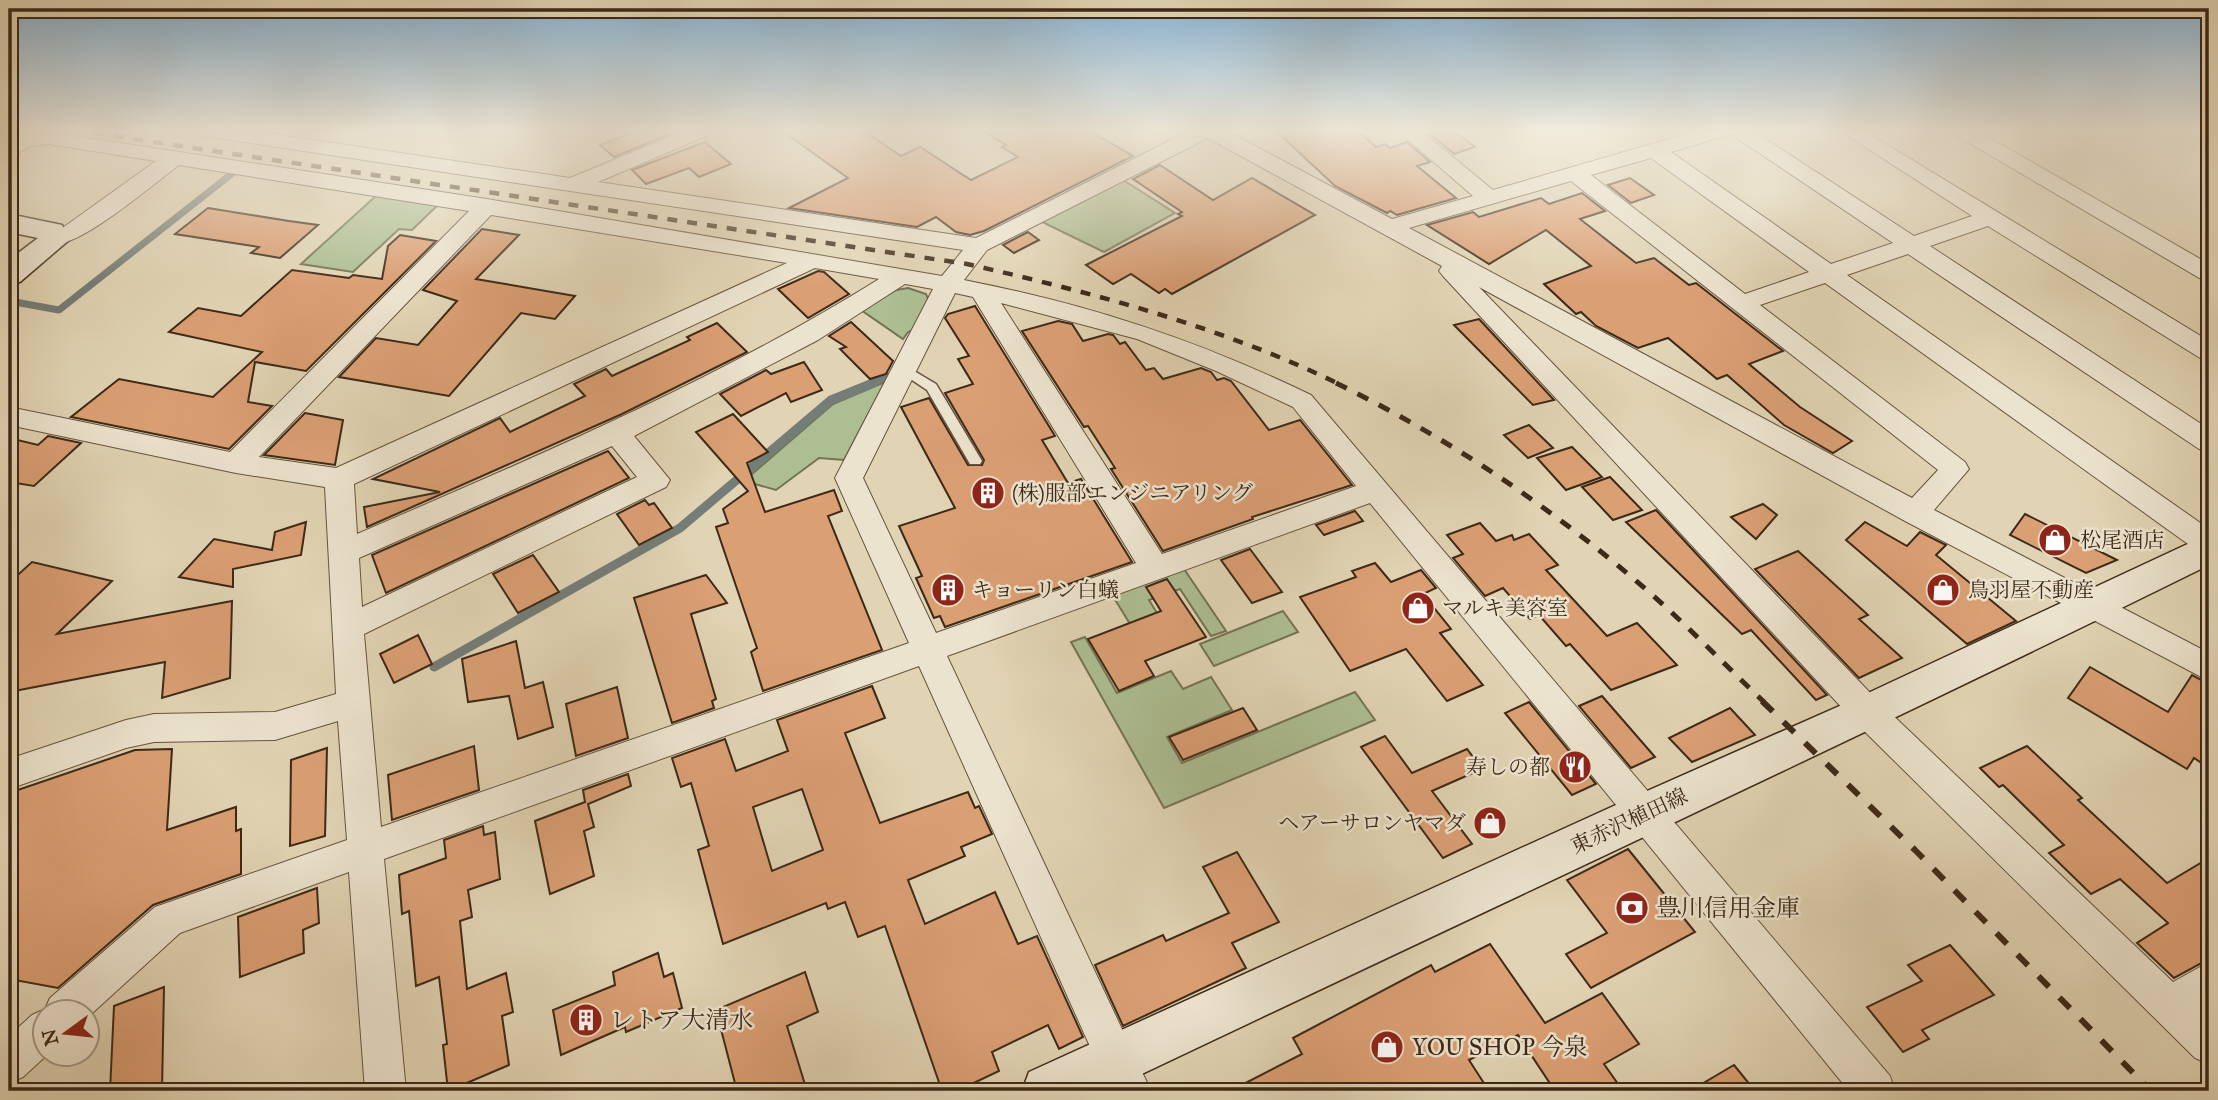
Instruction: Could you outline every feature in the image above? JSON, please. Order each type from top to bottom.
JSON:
[{"type":"main road","points":[[9,223],[51,231],[54,240],[9,275]]},
{"type":"main road","name":"東赤沢植田線","points":[[1048,1091],[1123,1075],[1645,813],[1868,713],[2209,546]]},
{"type":"street","points":[[54,240],[69,234],[142,181]]},
{"type":"street","points":[[330,181],[982,292],[1094,318],[1205,357],[1302,401],[1875,1091]]},
{"type":"street","points":[[548,181],[979,245]]},
{"type":"street","points":[[572,185],[581,181]]},
{"type":"street","points":[[1106,181],[979,245],[947,285],[849,478],[1123,1075]]},
{"type":"street","points":[[1304,181],[1915,513],[2209,668]]},
{"type":"street","points":[[1469,181],[1489,198]]},
{"type":"street","points":[[1389,227],[1546,181]]},
{"type":"street","points":[[1585,181],[1955,469],[1915,513]]},
{"type":"street","points":[[1699,181],[2209,546]]},
{"type":"street","points":[[1817,181],[2209,442]]},
{"type":"street","points":[[1933,181],[2209,352]]},
{"type":"street","points":[[2049,181],[2209,274]]},
{"type":"street","points":[[236,463],[487,206]]},
{"type":"street","points":[[1742,303],[1827,271],[1991,217]]},
{"type":"street","points":[[1434,253],[1868,713],[2209,1044]]},
{"type":"street","points":[[9,416],[236,463],[339,479],[811,261]]},
{"type":"street","points":[[344,552],[616,433],[808,334],[900,276]]},
{"type":"street","points":[[982,292],[1155,568]]},
{"type":"street","points":[[348,628],[656,480],[616,433]]},
{"type":"street","points":[[339,479],[353,703],[386,1091]]},
{"type":"street","points":[[81,998],[168,920],[1375,491]]},
{"type":"street","points":[[9,774],[126,734],[155,728],[275,726],[353,703]]},
{"type":"street","points":[[2171,1007],[2209,981]]},
{"type":"street","points":[[9,1063],[32,1042]]},
{"type":"lane","points":[[904,369],[932,387],[975,461]]},
{"type":"green space","points":[[1113,181],[1125,181],[1175,213],[1104,252],[1038,220]]},
{"type":"green space","points":[[378,194],[440,203],[412,230],[399,229],[353,272],[301,264]]},
{"type":"green space","points":[[908,288],[926,294],[930,303],[917,329],[908,332],[903,339],[861,310],[896,290]]},
{"type":"green space","points":[[885,382],[844,460],[819,458],[776,490],[744,481],[833,404]]},
{"type":"green space","points":[[1182,566],[1226,631],[1211,636],[1180,589],[1149,600],[1173,639],[1146,650],[1111,593]]},
{"type":"green space","points":[[1283,611],[1298,632],[1214,666],[1200,644]]},
{"type":"green space","points":[[1085,637],[1117,693],[1171,671],[1183,689],[1211,677],[1232,710],[1167,737],[1182,763],[1355,692],[1375,720],[1164,808],[1071,642]]},
{"type":"building","points":[[841,181],[1083,181],[984,231],[970,235],[956,232],[936,217],[917,227],[789,208]]},
{"type":"building","points":[[1136,181],[1185,181],[1213,200],[1246,181],[1258,181],[1315,215],[1172,294],[1165,289],[1159,293],[1131,274],[1113,284],[1086,265],[1182,216],[1178,214],[1182,212]]},
{"type":"building","points":[[1330,181],[1436,181],[1456,198],[1397,215],[1390,211],[1387,213]]},
{"type":"building","points":[[1635,181],[1654,195],[1631,203],[1608,185]]},
{"type":"building","points":[[1582,193],[1605,211],[1580,219],[1636,263],[1654,258],[1689,285],[1696,283],[1783,351],[1749,364],[1800,407],[1852,441],[1833,453],[1784,425],[1727,375],[1717,379],[1668,338],[1638,348],[1596,326],[1581,312],[1576,314],[1544,284],[1591,266],[1546,230],[1489,264],[1427,225],[1473,212],[1479,217],[1541,198],[1549,204]]},
{"type":"building","points":[[208,208],[318,225],[280,258],[251,253],[259,247],[175,234]]},
{"type":"building","points":[[482,229],[519,235],[476,279],[575,296],[555,319],[521,313],[449,396],[339,377],[376,338],[418,345],[457,301],[423,290]]},
{"type":"building","points":[[1028,232],[1039,240],[1014,253],[1003,245]]},
{"type":"building","points":[[400,235],[436,241],[306,371],[255,362],[248,402],[272,406],[229,449],[71,417],[119,379],[213,397],[262,352],[169,332],[198,308],[241,316],[292,270],[349,278],[353,275],[382,279],[388,246]]},
{"type":"building","points":[[818,271],[824,272],[849,294],[808,318],[778,289]]},
{"type":"building","points":[[975,306],[1055,436],[1042,440],[1068,483],[1081,479],[1132,562],[945,627],[940,616],[934,618],[916,578],[922,576],[899,526],[955,508],[901,407],[929,398],[968,465],[982,465],[984,460],[945,393],[973,384],[958,359],[969,356],[945,318],[948,314]]},
{"type":"building","points":[[1479,319],[1554,400],[1533,405],[1454,325]]},
{"type":"building","points":[[1058,321],[1072,324],[1083,341],[1113,335],[1120,344],[1125,342],[1146,370],[1154,368],[1163,379],[1201,368],[1211,372],[1217,380],[1224,378],[1231,381],[1269,430],[1300,420],[1352,485],[1252,517],[1253,519],[1163,551],[1111,469],[1115,468],[1088,426],[1084,427],[1022,331]]},
{"type":"building","points":[[851,322],[893,361],[886,374],[870,379],[840,349],[846,347],[829,336]]},
{"type":"building","points":[[717,323],[747,352],[622,414],[367,527],[364,507],[440,492],[373,479],[500,418],[510,432],[585,396],[574,384],[606,369],[612,376],[690,340],[687,337]]},
{"type":"building","points":[[804,362],[822,390],[791,402],[786,393],[741,416],[720,394],[766,370],[771,374]]},
{"type":"building","points":[[305,413],[343,420],[335,465],[264,455]]},
{"type":"building","points":[[733,414],[768,452],[747,463],[765,512],[834,490],[842,511],[828,516],[882,650],[763,691],[751,652],[757,648],[716,527],[728,523],[723,509],[748,491],[696,432]]},
{"type":"building","points":[[1529,425],[1553,448],[1528,458],[1504,435]]},
{"type":"building","points":[[48,436],[81,443],[34,486],[9,482],[9,438],[38,445]]},
{"type":"building","points":[[1572,447],[1602,477],[1566,490],[1537,458]]},
{"type":"building","points":[[608,451],[629,478],[386,593],[372,555]]},
{"type":"building","points":[[1610,477],[1642,510],[1613,520],[1582,487]]},
{"type":"building","points":[[645,500],[649,505],[654,503],[672,528],[639,545],[617,514]]},
{"type":"building","points":[[1763,504],[1777,515],[1756,539],[1731,517]]},
{"type":"building","points":[[1656,510],[1827,695],[1816,700],[1751,630],[1742,634],[1626,522]]},
{"type":"building","points":[[1355,511],[1363,521],[1324,535],[1316,525]]},
{"type":"building","points":[[2025,514],[2117,560],[2086,573],[2010,535]]},
{"type":"building","points":[[306,522],[301,555],[233,569],[233,587],[179,577],[214,539],[272,550],[275,532]]},
{"type":"building","points":[[1865,522],[1907,546],[1920,532],[1946,545],[1936,555],[2016,621],[1967,644],[1846,540]]},
{"type":"building","points":[[1480,523],[1496,541],[1512,535],[1514,540],[1529,534],[1558,565],[1546,570],[1607,636],[1637,623],[1677,665],[1611,690],[1570,644],[1566,646],[1539,615],[1530,619],[1503,588],[1485,596],[1453,558],[1463,554],[1447,535]]},
{"type":"building","points":[[1250,549],[1282,592],[1252,603],[1221,560]]},
{"type":"building","points":[[1798,551],[1868,615],[1859,619],[1902,658],[1859,678],[1755,569]]},
{"type":"building","points":[[533,555],[559,592],[518,613],[493,574]]},
{"type":"building","points":[[32,562],[112,581],[57,634],[232,601],[230,678],[162,698],[165,662],[9,692],[9,583]]},
{"type":"building","points":[[1375,563],[1391,582],[1421,570],[1436,588],[1423,594],[1451,629],[1440,633],[1483,685],[1447,701],[1406,649],[1350,671],[1300,597],[1356,577],[1352,571]]},
{"type":"building","points":[[706,575],[727,603],[691,614],[716,699],[712,701],[714,708],[672,723],[634,598]]},
{"type":"building","points":[[1167,579],[1206,637],[1145,661],[1154,676],[1119,691],[1088,639],[1161,611],[1146,587]]},
{"type":"building","points":[[418,635],[432,664],[394,683],[380,654]]},
{"type":"building","points":[[516,641],[525,688],[543,682],[553,727],[518,739],[509,696],[468,702],[462,659]]},
{"type":"building","points":[[2090,667],[2168,712],[2192,675],[2209,684],[2209,768],[2194,758],[2187,769],[2068,698]]},
{"type":"building","points":[[872,686],[885,718],[845,733],[880,823],[968,792],[975,808],[979,806],[992,834],[961,847],[965,856],[908,880],[925,924],[995,892],[1018,944],[1037,936],[1083,1037],[1059,1049],[1048,1025],[992,1052],[999,1071],[957,1091],[942,1091],[885,926],[858,937],[845,902],[828,909],[826,903],[723,944],[698,850],[709,846],[691,783],[681,787],[672,758],[725,739],[736,771],[788,751],[777,720]],"holes":[[[802,789],[823,850],[772,871],[753,807]]]},
{"type":"building","points":[[617,687],[628,738],[576,756],[566,704]]},
{"type":"building","points":[[1602,696],[1655,757],[1631,768],[1579,706]]},
{"type":"building","points":[[1529,702],[1596,784],[1572,795],[1505,713]]},
{"type":"building","points":[[1243,708],[1257,730],[1183,760],[1169,737]]},
{"type":"building","points":[[1730,708],[1755,735],[1692,762],[1669,738]]},
{"type":"building","points":[[1385,736],[1412,773],[1467,749],[1482,769],[1432,791],[1472,844],[1443,858],[1361,747]]},
{"type":"building","points":[[474,746],[479,790],[392,820],[388,775]]},
{"type":"building","points":[[2027,746],[2082,798],[2078,800],[2167,883],[2209,858],[2209,959],[2174,978],[2137,943],[2168,923],[2120,879],[2091,894],[2049,853],[2064,845],[2003,785],[1999,787],[1980,768]]},
{"type":"building","points":[[327,748],[325,836],[290,846],[291,760]]},
{"type":"building","points":[[172,749],[167,830],[236,807],[236,831],[241,829],[241,874],[153,905],[58,988],[9,979],[9,793],[135,750]]},
{"type":"building","points":[[628,774],[631,786],[588,804],[594,827],[584,831],[594,876],[550,894],[535,821],[585,802],[583,790]]},
{"type":"building","points":[[483,826],[484,835],[495,832],[500,879],[468,890],[472,917],[460,921],[467,989],[506,973],[513,1012],[502,1016],[509,1065],[448,1091],[443,1045],[447,1044],[439,977],[416,986],[409,911],[402,914],[399,875],[446,858],[444,840]]},
{"type":"building","points":[[1628,849],[1695,932],[1591,988],[1566,954],[1607,933],[1567,880]]},
{"type":"building","points":[[1237,852],[1279,922],[1232,943],[1246,968],[1123,1026],[1095,965],[1163,935],[1166,941],[1229,913],[1203,867]]},
{"type":"building","points":[[317,888],[319,923],[303,930],[304,953],[240,977],[238,917]]},
{"type":"building","points":[[1490,944],[1545,1023],[1602,993],[1639,1044],[1604,1064],[1623,1091],[1555,1091],[1518,1035],[1469,1060],[1489,1091],[1230,1091],[1302,1054],[1293,1038],[1431,965],[1435,972]]},
{"type":"building","points":[[1950,945],[1994,995],[1922,1030],[1929,1039],[1903,1052],[1867,1007],[1922,981],[1908,965]]},
{"type":"building","points":[[658,953],[664,977],[673,973],[682,1008],[626,1032],[625,1027],[561,1055],[553,1010],[615,985],[613,972]]},
{"type":"building","points":[[805,972],[818,1012],[787,1026],[807,1091],[737,1091],[716,1010]]},
{"type":"building","points":[[164,987],[162,1091],[110,1091],[114,1006]]},
{"type":"building","points":[[1734,1065],[1755,1091],[1690,1091]]},
{"type":"waterway","points":[[9,301],[59,310],[222,181]]},
{"type":"waterway","points":[[869,384],[892,375],[894,371]]},
{"type":"waterway","points":[[434,667],[680,528],[831,400],[873,383]]},
{"type":"railway","points":[[416,181],[967,264],[1157,314],[1249,345],[1339,384]]},
{"type":"railway","points":[[1336,383],[1460,451],[1576,532],[1664,605],[1764,702]]},
{"type":"railway","points":[[1762,701],[1915,850],[2151,1091]]},
{"type":"place","name":"(株)服部エンジニアリング","points":[[988,493]]},
{"type":"place","name":"松尾酒店","points":[[2055,540]]},
{"type":"place","name":"キョーリン白蟻","points":[[948,590]]},
{"type":"place","name":"鳥羽屋不動産","points":[[1943,590]]},
{"type":"place","name":"マルキ美容室","points":[[1418,608]]},
{"type":"place","name":"寿しの都","points":[[1575,767]]},
{"type":"place","name":"ヘアーサロンヤマダ","points":[[1490,823]]},
{"type":"place","name":"豊川信用金庫","points":[[1632,908]]},
{"type":"place","name":"レトア大清水","points":[[586,1020]]},
{"type":"place","name":"YOU SHOP 今泉","points":[[1387,1047]]}]
